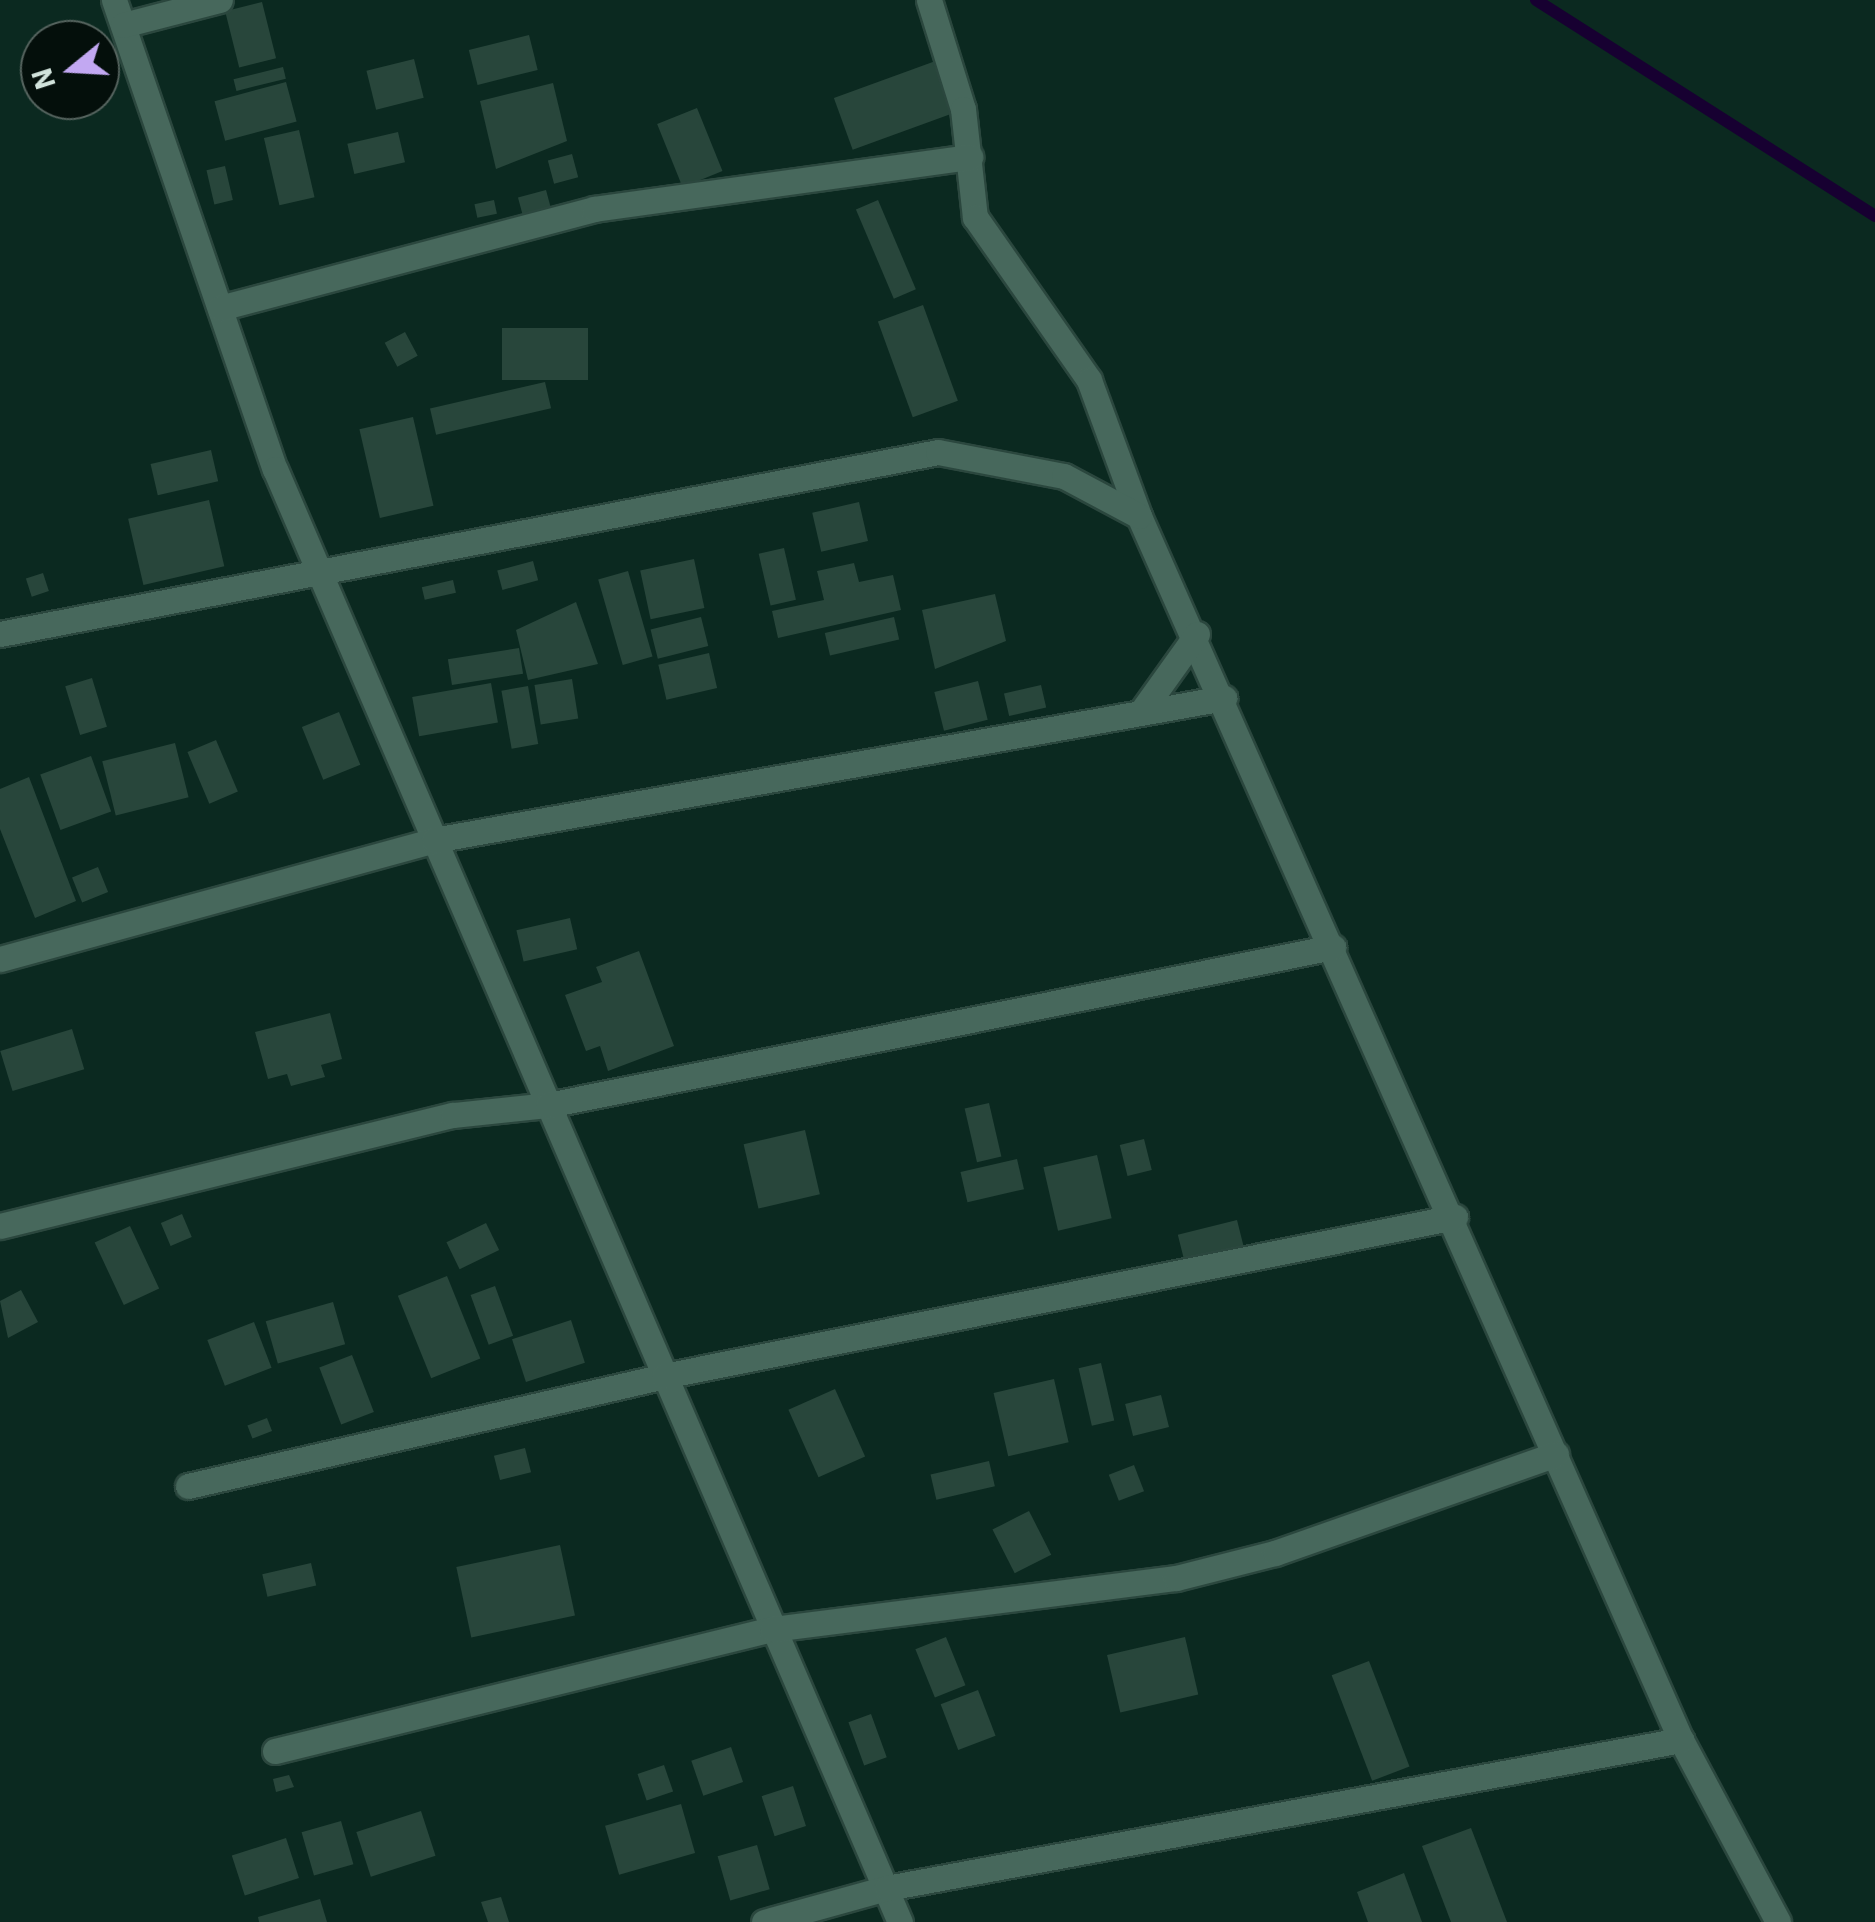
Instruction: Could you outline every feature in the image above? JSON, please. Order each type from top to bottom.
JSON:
[{"type":"street","points":[[220,0],[119,12],[220,308],[320,575],[900,1922]]},
{"type":"street","points":[[929,0],[970,157],[975,217],[1090,380],[1139,516],[1197,634],[1681,1740],[1778,1922]]},
{"type":"street","points":[[220,308],[594,209],[970,157]]},
{"type":"street","points":[[0,634],[320,575],[938,452],[1064,476],[1139,516]]},
{"type":"street","points":[[1144,708],[1197,634]]},
{"type":"street","points":[[0,959],[434,840],[1144,708],[1224,698]]},
{"type":"street","points":[[0,1226],[452,1115],[548,1104],[1333,947]]},
{"type":"street","points":[[188,1486],[664,1376],[1455,1217]]},
{"type":"street","points":[[274,1751],[772,1630],[1176,1578],[1275,1553],[1556,1454]]},
{"type":"street","points":[[764,1922],[886,1888],[1681,1740]]},
{"type":"building","points":[[262,2],[276,58],[239,67],[225,11]]},
{"type":"building","points":[[529,35],[538,70],[478,85],[469,50]]},
{"type":"building","points":[[414,59],[424,98],[376,110],[366,71]]},
{"type":"building","points":[[941,59],[960,111],[853,150],[834,98]]},
{"type":"building","points":[[283,67],[286,79],[236,91],[234,79]]},
{"type":"building","points":[[286,82],[297,122],[225,141],[215,101]]},
{"type":"building","points":[[553,83],[567,141],[496,169],[480,101]]},
{"type":"building","points":[[697,108],[722,171],[683,187],[657,124]]},
{"type":"building","points":[[299,130],[315,197],[279,205],[264,138]]},
{"type":"building","points":[[398,132],[405,162],[354,174],[347,144]]},
{"type":"building","points":[[572,154],[578,177],[554,184],[548,160]]},
{"type":"building","points":[[225,166],[233,200],[214,204],[206,170]]},
{"type":"building","points":[[546,190],[551,209],[523,217],[518,198]]},
{"type":"building","points":[[494,200],[497,214],[477,218],[474,204]]},
{"type":"building","points":[[878,200],[916,289],[894,299],[856,209]]},
{"type":"building","points":[[923,305],[958,401],[913,417],[878,321]]},
{"type":"building","points":[[502,328],[588,328],[588,380],[502,380]]},
{"type":"building","points":[[405,332],[418,356],[397,367],[385,343]]},
{"type":"building","points":[[545,382],[551,408],[436,435],[430,409]]},
{"type":"building","points":[[413,417],[433,506],[380,518],[359,429]]},
{"type":"building","points":[[211,450],[218,481],[158,495],[151,464]]},
{"type":"building","points":[[209,500],[224,566],[143,585],[128,519]]},
{"type":"building","points":[[859,502],[868,541],[821,552],[812,513]]},
{"type":"building","points":[[784,548],[796,600],[771,605],[759,554]]},
{"type":"building","points":[[694,559],[704,608],[651,619],[640,570]]},
{"type":"building","points":[[533,561],[538,580],[502,590],[497,571]]},
{"type":"building","points":[[854,563],[859,582],[893,575],[901,610],[778,638],[772,611],[824,600],[817,571]]},
{"type":"building","points":[[628,571],[653,657],[623,665],[598,580]]},
{"type":"building","points":[[43,573],[49,591],[32,597],[26,579]]},
{"type":"building","points":[[453,580],[456,593],[425,600],[422,587]]},
{"type":"building","points":[[995,594],[1006,641],[935,669],[922,610]]},
{"type":"building","points":[[576,602],[598,664],[528,680],[516,630]]},
{"type":"building","points":[[701,617],[708,646],[658,659],[651,630]]},
{"type":"building","points":[[894,617],[899,639],[830,655],[825,633]]},
{"type":"building","points":[[519,648],[523,674],[452,685],[448,659]]},
{"type":"building","points":[[709,653],[717,688],[666,700],[658,665]]},
{"type":"building","points":[[92,678],[107,727],[80,735],[65,686]]},
{"type":"building","points":[[572,679],[578,719],[541,724],[534,685]]},
{"type":"building","points":[[978,681],[988,720],[944,731],[934,692]]},
{"type":"building","points":[[491,683],[498,722],[419,736],[412,697]]},
{"type":"building","points":[[1041,685],[1046,707],[1009,716],[1004,694]]},
{"type":"building","points":[[528,686],[538,744],[512,749],[501,691]]},
{"type":"building","points":[[339,712],[360,765],[323,780],[302,727]]},
{"type":"building","points":[[216,740],[238,792],[209,804],[187,752]]},
{"type":"building","points":[[175,743],[189,797],[116,815],[102,761]]},
{"type":"building","points":[[91,756],[111,811],[60,830],[40,774]]},
{"type":"building","points":[[29,777],[76,901],[35,918],[0,829],[0,789]]},
{"type":"building","points":[[98,867],[108,892],[82,903],[72,877]]},
{"type":"building","points":[[570,918],[577,949],[524,962],[516,930]]},
{"type":"building","points":[[639,951],[674,1046],[608,1071],[600,1046],[586,1051],[565,995],[602,982],[596,967]]},
{"type":"building","points":[[330,1013],[342,1059],[321,1065],[325,1077],[291,1086],[287,1074],[268,1079],[255,1032]]},
{"type":"building","points":[[72,1029],[84,1069],[13,1091],[0,1051]]},
{"type":"building","points":[[989,1103],[1001,1157],[977,1162],[965,1109]]},
{"type":"building","points":[[805,1130],[820,1194],[758,1208],[744,1144]]},
{"type":"building","points":[[1144,1139],[1152,1170],[1127,1176],[1120,1145]]},
{"type":"building","points":[[1097,1155],[1112,1218],[1058,1231],[1043,1167]]},
{"type":"building","points":[[1017,1159],[1024,1189],[967,1202],[960,1172]]},
{"type":"building","points":[[182,1214],[192,1237],[171,1246],[161,1223]]},
{"type":"building","points":[[1237,1220],[1245,1253],[1186,1268],[1178,1235]]},
{"type":"building","points":[[486,1223],[499,1250],[460,1269],[446,1242]]},
{"type":"building","points":[[130,1226],[159,1289],[124,1305],[95,1242]]},
{"type":"building","points":[[447,1276],[480,1359],[431,1378],[398,1296]]},
{"type":"building","points":[[495,1286],[513,1336],[489,1345],[471,1295]]},
{"type":"building","points":[[21,1290],[38,1322],[8,1338],[0,1301]]},
{"type":"building","points":[[333,1302],[345,1344],[278,1364],[266,1321]]},
{"type":"building","points":[[571,1320],[585,1363],[526,1382],[512,1339]]},
{"type":"building","points":[[254,1322],[272,1368],[225,1386],[207,1340]]},
{"type":"building","points":[[352,1355],[374,1412],[341,1424],[319,1368]]},
{"type":"building","points":[[1101,1363],[1114,1420],[1092,1426],[1079,1368]]},
{"type":"building","points":[[1054,1379],[1069,1442],[1008,1456],[994,1393]]},
{"type":"building","points":[[835,1389],[865,1457],[819,1477],[788,1410]]},
{"type":"building","points":[[1161,1395],[1169,1427],[1133,1436],[1125,1404]]},
{"type":"building","points":[[267,1418],[272,1431],[252,1439],[247,1426]]},
{"type":"building","points":[[525,1448],[531,1472],[500,1480],[494,1456]]},
{"type":"building","points":[[989,1461],[995,1486],[936,1500],[931,1474]]},
{"type":"building","points":[[1134,1465],[1144,1491],[1119,1501],[1109,1475]]},
{"type":"building","points":[[1029,1511],[1051,1555],[1015,1573],[992,1530]]},
{"type":"building","points":[[560,1545],[575,1615],[471,1637],[456,1567]]},
{"type":"building","points":[[311,1563],[316,1585],[267,1597],[262,1574]]},
{"type":"building","points":[[946,1637],[965,1685],[935,1698],[915,1649]]},
{"type":"building","points":[[1185,1637],[1198,1694],[1120,1712],[1107,1655]]},
{"type":"building","points":[[1369,1661],[1409,1766],[1372,1781],[1332,1675]]},
{"type":"building","points":[[978,1690],[996,1736],[958,1750],[941,1704]]},
{"type":"building","points":[[871,1714],[887,1757],[864,1765],[848,1722]]},
{"type":"building","points":[[731,1747],[743,1782],[703,1796],[691,1761]]},
{"type":"building","points":[[664,1765],[673,1791],[647,1801],[638,1774]]},
{"type":"building","points":[[289,1775],[294,1787],[276,1792],[273,1779]]},
{"type":"building","points":[[793,1786],[806,1826],[775,1836],[762,1796]]},
{"type":"building","points":[[681,1804],[695,1853],[619,1875],[605,1826]]},
{"type":"building","points":[[421,1811],[436,1856],[371,1877],[356,1832]]},
{"type":"building","points":[[341,1821],[353,1864],[314,1876],[302,1832]]},
{"type":"building","points":[[1471,1828],[1507,1922],[1451,1922],[1422,1846]]},
{"type":"building","points":[[286,1838],[299,1878],[245,1896],[232,1856]]},
{"type":"building","points":[[757,1845],[770,1889],[730,1901],[718,1856]]},
{"type":"building","points":[[1404,1873],[1422,1922],[1368,1922],[1357,1892]]},
{"type":"building","points":[[501,1897],[509,1922],[488,1922],[481,1902]]},
{"type":"building","points":[[320,1899],[327,1922],[259,1922],[258,1917]]},
{"type":"waterway","points":[[1536,0],[1875,216]]}]
